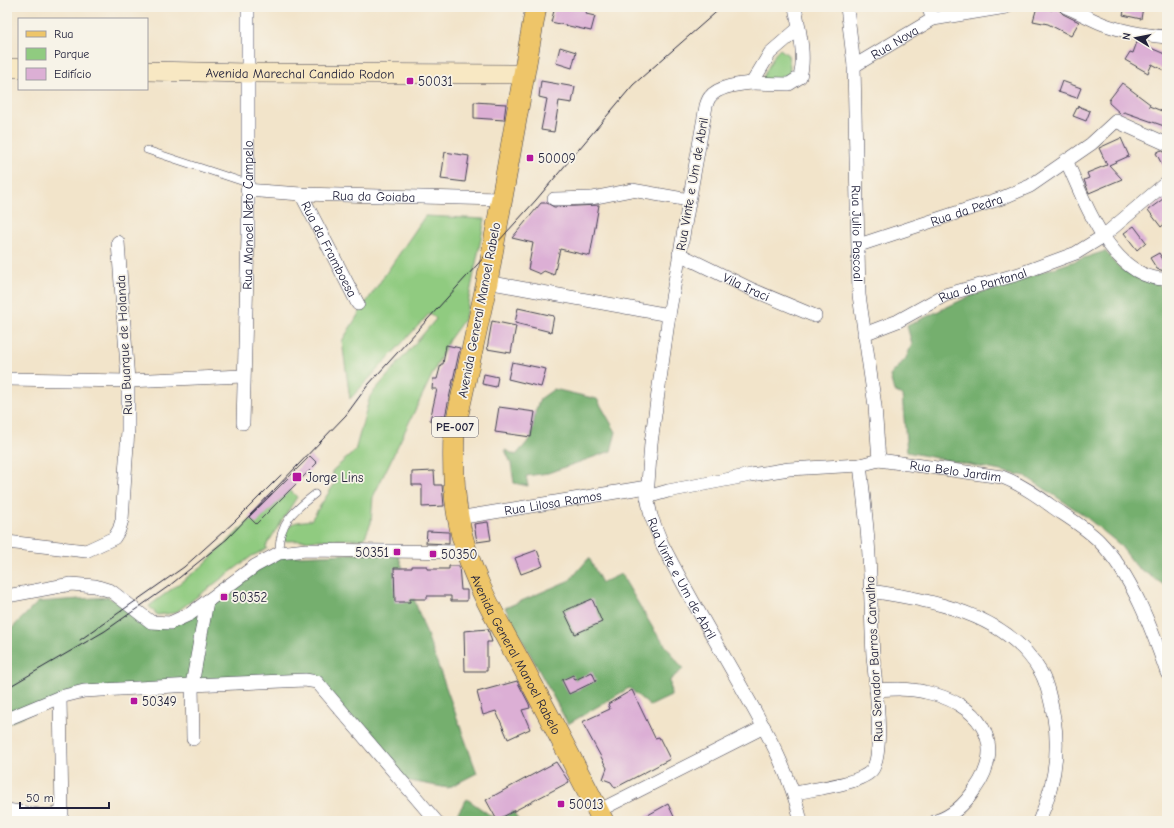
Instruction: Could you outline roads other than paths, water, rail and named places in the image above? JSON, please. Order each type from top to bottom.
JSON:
[{"type":"main road","name":"Avenida General Manoel Rabelo","points":[[536,7],[500,199],[487,282],[454,432],[453,458],[458,518],[467,552],[488,602],[573,760],[601,816]]},
{"type":"street","name":"Rua Manoel Neto Campelo","points":[[243,423],[243,376],[247,288],[249,73],[248,7]]},
{"type":"street","name":"Rua Vinte e Um de Abril","points":[[795,7],[799,28],[802,63],[800,77],[789,84],[752,83],[723,89],[710,97],[706,106],[669,316],[651,443],[647,492],[651,516],[662,544],[764,727],[795,793],[801,821]]},
{"type":"street","name":"Rua Julio Pascoal","points":[[847,7],[854,66],[859,295],[875,406],[879,460]]},
{"type":"street","name":"Rua Nova","points":[[854,66],[931,13],[1006,7]]},
{"type":"street","points":[[1074,8],[1089,18],[1124,31],[1167,38]]},
{"type":"street","points":[[752,83],[770,54],[799,28]]},
{"type":"street","points":[[7,68],[18,68]]},
{"type":"street","name":"Avenida Marechal Candido Rodon","points":[[148,71],[524,74]]},
{"type":"street","name":"Rua da Pedra","points":[[859,245],[1002,198],[1030,186],[1091,144],[1116,121],[1167,144]]},
{"type":"street","points":[[1066,160],[1102,237],[1125,262],[1140,272],[1160,279],[1167,279]]},
{"type":"street","points":[[1102,237],[1167,182]]},
{"type":"street","name":"Rua da Goiaba","points":[[247,186],[301,194],[500,199]]},
{"type":"street","points":[[554,199],[592,198],[632,190],[689,200]]},
{"type":"street","name":"Rua da Framboesa","points":[[301,194],[358,304]]},
{"type":"street","name":"Rua do Pantanal","points":[[864,334],[898,321],[945,295],[1054,262],[1076,253],[1102,237]]},
{"type":"street","name":"Rua Buarque de Holanda","points":[[7,542],[86,551],[114,538],[120,530],[128,430],[128,381],[118,242]]},
{"type":"street","name":"Vila Iraci","points":[[679,254],[753,290],[815,316]]},
{"type":"street","points":[[487,282],[669,316]]},
{"type":"street","points":[[7,379],[128,381],[243,376]]},
{"type":"street","name":"Rua Belo Jardim","points":[[647,492],[668,491],[789,469],[860,465],[879,460],[1002,477],[1020,485],[1081,527],[1097,539],[1112,555],[1135,595],[1156,642],[1167,673]]},
{"type":"street","name":"Rua Senador Barros Carvalho","points":[[795,793],[855,780],[868,774],[873,769],[878,752],[868,541],[860,465]]},
{"type":"street","name":"Rua Lilosa Ramos","points":[[458,518],[647,492]]},
{"type":"street","points":[[7,596],[27,594],[71,584],[96,586],[111,591],[151,622],[163,624],[179,620],[255,566],[279,553],[306,550],[467,552]]},
{"type":"street","points":[[870,591],[916,598],[980,620],[1005,633],[1031,658],[1041,672],[1052,704],[1057,743],[1052,787],[1039,821]]},
{"type":"street","points":[[193,739],[192,685],[207,601]]},
{"type":"street","points":[[7,720],[60,697],[84,691],[305,680],[317,682],[436,821]]},
{"type":"street","points":[[876,690],[903,689],[940,696],[957,703],[972,713],[985,729],[990,754],[983,779],[966,802],[947,818],[936,821]]},
{"type":"street","points":[[7,810],[46,816],[62,813],[60,697]]},
{"type":"street","points":[[601,816],[764,727]]},
{"type":"lane","points":[[147,150],[247,186]]},
{"type":"lane","points":[[279,553],[280,537],[288,518],[315,494]]},
{"type":"tram line","points":[[7,688],[105,631],[169,586],[227,539],[346,415],[368,385],[536,200],[633,85],[722,7]]},
{"type":"tram line","points":[[80,640],[184,567],[233,523],[281,475]]},
{"type":"place","name":"50031","points":[[410,81]]},
{"type":"place","name":"50009","points":[[530,158]]},
{"type":"place","name":"Jorge Lins","points":[[297,477]]},
{"type":"place","name":"50351","points":[[397,552]]},
{"type":"place","name":"50350","points":[[433,554]]},
{"type":"place","name":"50352","points":[[224,597]]},
{"type":"place","name":"50349","points":[[134,701]]},
{"type":"place","name":"50013","points":[[561,804]]}]
